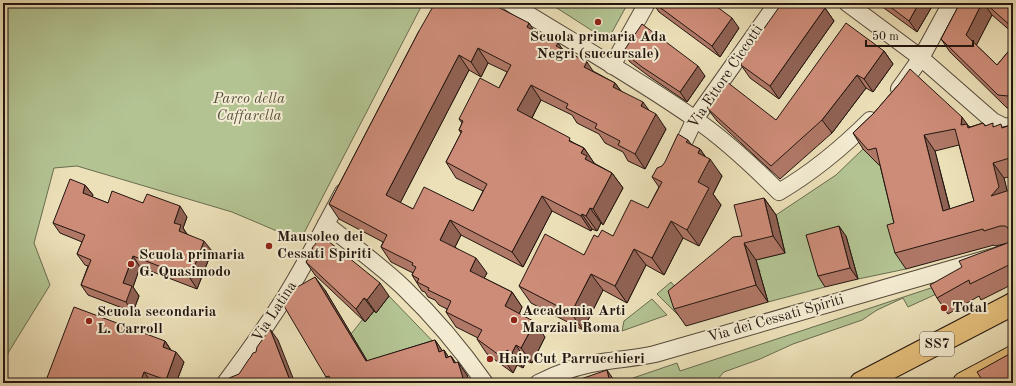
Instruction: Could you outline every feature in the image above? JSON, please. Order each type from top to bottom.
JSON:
[{"type":"main road","name":"SS7","points":[[861,383],[1013,304]]},
{"type":"main road","points":[[965,383],[1013,357]]},
{"type":"street","points":[[510,3],[696,119],[742,157],[780,192],[804,177],[833,155],[885,105],[912,73],[951,3]]},
{"type":"street","points":[[612,66],[647,3]]},
{"type":"street","name":"Via Ettore Ciccotti","points":[[672,168],[696,119],[777,3]]},
{"type":"street","points":[[847,3],[921,58],[993,121],[1003,126],[1013,127]]},
{"type":"street","name":"Via Latina","points":[[225,383],[256,342],[285,297],[348,182]]},
{"type":"street","points":[[326,224],[380,268],[420,305],[448,335],[486,383]]},
{"type":"street","name":"Via dei Cessati Spiriti","points":[[538,383],[560,373],[580,367],[602,362],[639,358],[685,346],[1013,251]]},
{"type":"green space","name":"Parco della Caffarella","points":[[3,3],[423,3],[304,233],[284,234],[232,212],[77,166],[54,168],[34,243],[50,285],[8,353],[3,377]]},
{"type":"green space","name":"Scuola primaria Ada Negri (succursale)","points":[[549,3],[628,3],[611,34],[606,37],[602,37]]},
{"type":"green space","points":[[863,149],[889,174],[898,241],[906,269],[858,279],[813,245],[825,287],[768,302],[762,282],[751,285],[748,276],[760,272],[756,260],[785,253],[776,215],[836,175]]},
{"type":"green space","points":[[958,279],[956,285],[908,307],[903,298],[877,310],[862,320],[793,344],[760,359],[724,372],[716,381],[711,383],[634,383],[633,378],[677,363],[680,371]]},
{"type":"green space","points":[[671,282],[687,302],[680,308],[686,326],[681,318],[657,294]]},
{"type":"green space","points":[[389,296],[444,353],[375,374],[351,334],[363,319],[365,322],[374,311],[376,313]]},
{"type":"green space","points":[[652,299],[667,315],[622,331],[624,321]]},
{"type":"building","points":[[435,3],[490,3],[529,23],[527,27],[558,43],[556,46],[587,62],[584,67],[615,83],[613,87],[643,102],[641,106],[656,114],[635,154],[618,145],[620,141],[595,128],[597,124],[566,108],[568,104],[531,85],[517,110],[570,138],[569,141],[584,148],[581,153],[587,156],[585,159],[612,173],[593,209],[590,208],[586,216],[582,214],[581,216],[542,196],[512,252],[450,220],[440,240],[476,258],[470,271],[512,292],[505,306],[535,322],[521,348],[516,345],[512,353],[507,350],[503,358],[477,339],[482,330],[446,312],[451,301],[428,290],[429,288],[417,282],[419,279],[412,275],[416,267],[412,265],[413,263],[381,247],[387,235],[329,204]],"holes":[[[478,48],[511,65],[499,88],[480,78],[459,119],[463,121],[459,130],[462,131],[446,162],[487,184],[473,211],[424,187],[413,209],[386,195],[459,55],[471,62]]]},
{"type":"building","points":[[654,3],[712,3],[732,18],[712,46]]},
{"type":"building","points":[[782,3],[819,3],[825,8],[770,86],[741,65],[741,61]]},
{"type":"building","points":[[885,3],[919,3],[909,21]]},
{"type":"building","points":[[960,3],[982,3],[966,35],[997,65],[1013,46],[1013,90],[1008,96],[998,95],[941,39]]},
{"type":"building","points":[[985,3],[1013,3],[1013,28]]},
{"type":"building","points":[[846,23],[884,51],[864,79],[857,75],[822,120],[771,166],[707,108],[727,82],[776,120]]},
{"type":"building","points":[[642,24],[698,66],[680,92],[642,67],[623,52]]},
{"type":"building","points":[[910,69],[962,117],[961,125],[967,124],[968,128],[983,123],[985,126],[993,123],[993,127],[1001,124],[1002,128],[1011,125],[1013,135],[1013,157],[993,163],[999,187],[991,196],[1013,189],[1013,263],[970,284],[969,280],[937,298],[930,285],[962,267],[959,261],[1009,242],[1011,233],[1005,226],[1000,226],[984,231],[983,229],[895,253],[887,225],[894,223],[876,148],[868,150],[853,133],[873,114]],"holes":[[[955,129],[974,201],[943,211],[924,135]]]},
{"type":"building","points":[[678,134],[688,140],[686,142],[700,149],[698,153],[710,159],[698,182],[709,188],[687,230],[671,221],[652,258],[634,249],[615,286],[591,274],[571,313],[519,286],[545,234],[584,255],[594,235],[598,237],[602,230],[613,236],[631,200],[648,208],[662,182],[652,177],[657,168],[662,166],[665,162]]},
{"type":"building","points":[[70,179],[85,185],[83,193],[108,203],[112,191],[143,203],[147,194],[180,206],[174,223],[181,225],[179,231],[204,241],[190,278],[133,256],[123,283],[132,286],[126,302],[81,285],[91,260],[77,254],[85,235],[53,223]]},
{"type":"building","points":[[764,198],[773,236],[744,243],[756,285],[674,309],[668,291],[733,237],[742,236],[734,205]]},
{"type":"building","points":[[839,226],[850,268],[818,276],[806,235]]},
{"type":"building","points":[[322,236],[380,283],[367,300],[364,298],[356,309],[306,262],[314,251],[312,248]]},
{"type":"building","points":[[315,277],[366,361],[435,340],[439,352],[444,350],[446,358],[451,356],[454,363],[458,362],[463,378],[445,383],[331,383],[329,376],[326,377],[281,301],[287,298],[285,294]]},
{"type":"building","points":[[74,307],[165,341],[163,347],[176,352],[166,380],[144,372],[140,383],[45,383]]},
{"type":"building","points":[[270,329],[291,383],[231,383],[229,378],[239,374],[253,353],[256,352],[257,347]]},
{"type":"building","points":[[1013,352],[1013,383],[984,383],[977,372]]},
{"type":"building","points":[[607,370],[610,383],[569,383]]},
{"type":"place","name":"Scuola primaria Ada Negri (succursale)","points":[[598,22]]},
{"type":"place","name":"Mausoleo dei Cessati Spiriti","points":[[269,246]]},
{"type":"place","name":"Scuola primaria G. Quasimodo","points":[[131,264]]},
{"type":"place","name":"Total","points":[[944,308]]},
{"type":"place","name":"Accademia Arti Marziali Roma","points":[[514,320]]},
{"type":"place","name":"Scuola secondaria L. Carroll","points":[[89,321]]},
{"type":"place","name":"Hair Cut Parrucchieri","points":[[490,359]]}]
